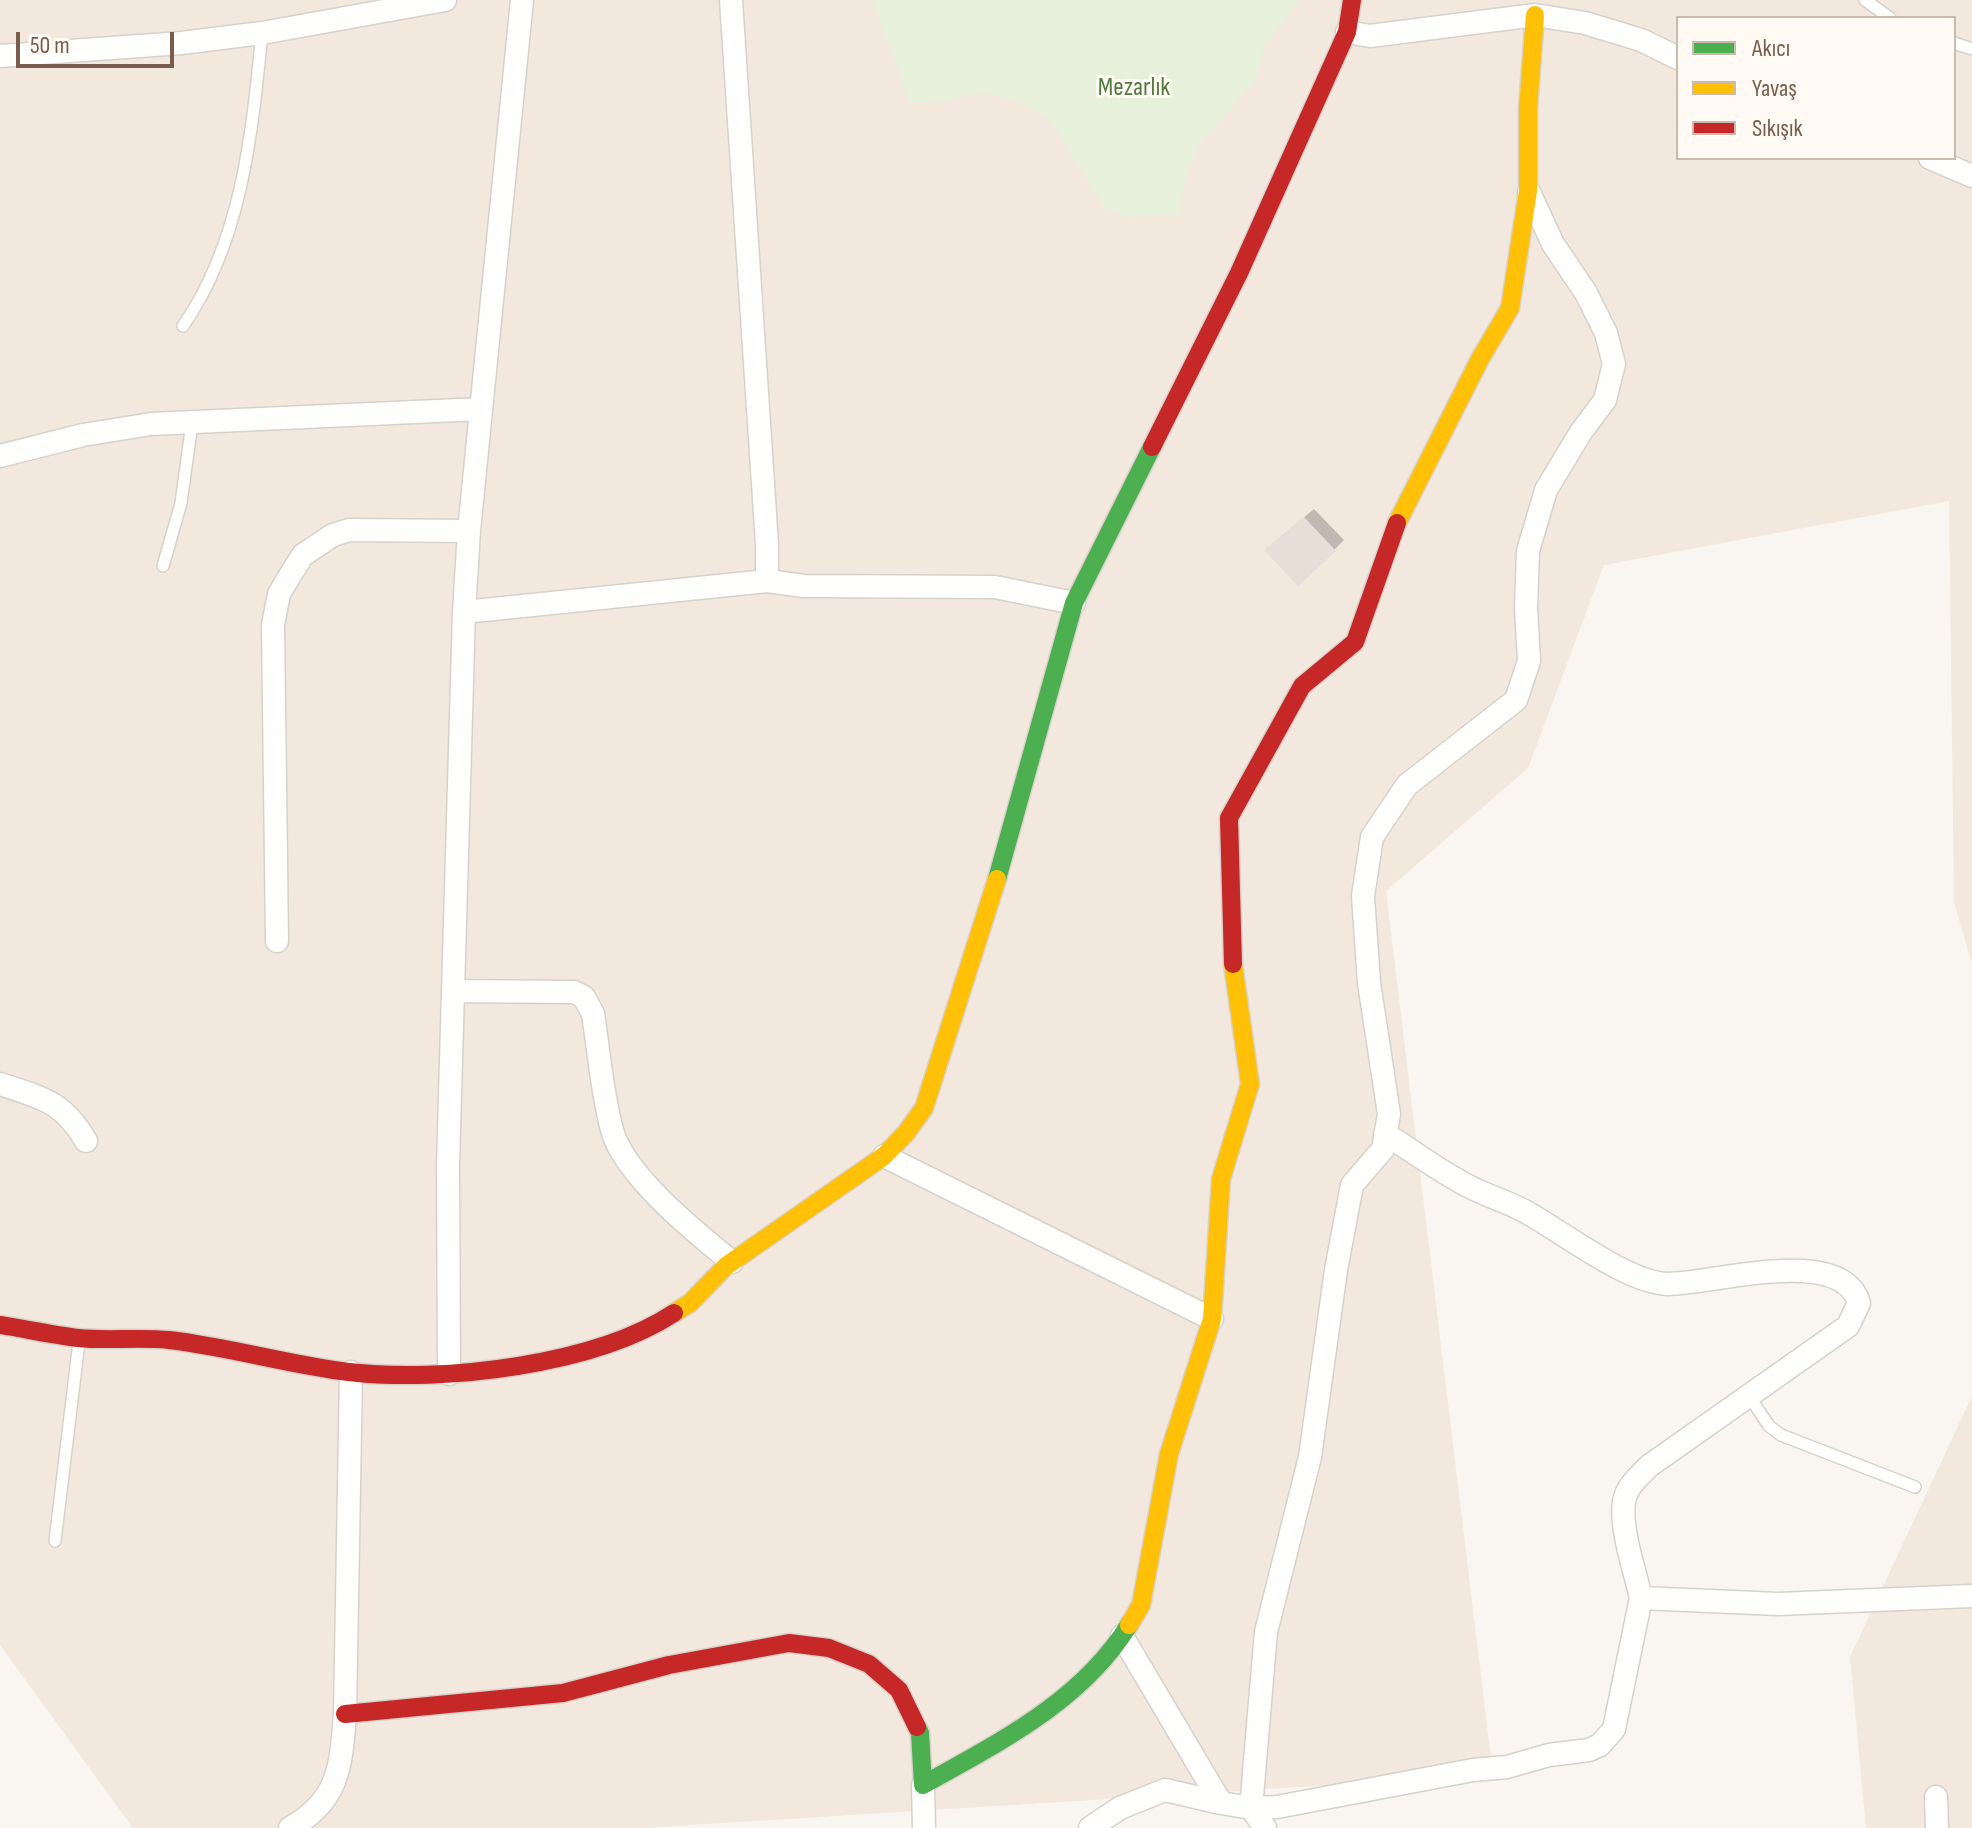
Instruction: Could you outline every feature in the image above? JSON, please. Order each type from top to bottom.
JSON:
[{"type":"street","points":[[0,56],[181,43],[262,33],[445,0]]},
{"type":"street","points":[[449,1374],[448,1164],[464,612],[469,531],[522,0]]},
{"type":"street","points":[[731,0],[767,581]]},
{"type":"street","points":[[0,1325],[80,1338],[168,1340],[351,1372],[449,1374],[550,1359],[599,1347],[656,1325],[690,1303],[732,1262],[884,1156],[924,1108],[985,920],[1074,603],[1239,273],[1347,32],[1352,0]]},
{"type":"street","points":[[1347,32],[1370,36],[1535,15],[1585,23],[1641,40],[1676,57]]},
{"type":"street","points":[[923,1785],[1037,1720],[1091,1673],[1122,1636],[1141,1605],[1169,1454],[1212,1319],[1221,1179],[1250,1084],[1232,960],[1229,818],[1302,686],[1355,642],[1401,512],[1480,359],[1510,308],[1528,191],[1528,109],[1535,15]]},
{"type":"street","points":[[1935,160],[1972,176]]},
{"type":"street","points":[[1265,1828],[1251,1808],[1266,1632],[1310,1457],[1336,1270],[1352,1185],[1383,1149],[1389,1114],[1369,983],[1363,896],[1372,837],[1407,785],[1516,700],[1529,661],[1526,608],[1528,551],[1546,490],[1581,432],[1605,400],[1614,364],[1606,333],[1586,293],[1553,244],[1528,191]]},
{"type":"street","points":[[0,456],[83,435],[151,424],[481,409]]},
{"type":"street","points":[[277,941],[273,625],[279,594],[303,555],[333,535],[349,530],[469,531]]},
{"type":"street","points":[[464,612],[767,581],[804,586],[995,587],[1074,603]]},
{"type":"street","points":[[453,991],[574,992],[584,997],[593,1014],[612,1131],[621,1151],[648,1185],[732,1262]]},
{"type":"street","points":[[0,1084],[50,1100],[76,1123],[86,1141]]},
{"type":"street","points":[[1090,1828],[1120,1808],[1165,1790],[1251,1808],[1277,1807],[1473,1770],[1507,1767],[1600,1745],[1614,1729],[1641,1598],[1625,1520],[1624,1500],[1633,1481],[1649,1466],[1848,1326],[1859,1303],[1855,1290],[1844,1281],[1822,1273],[1788,1270],[1667,1284],[1644,1280],[1524,1211],[1466,1185],[1385,1134]]},
{"type":"street","points":[[884,1156],[1212,1319]]},
{"type":"street","points":[[290,1828],[313,1812],[333,1784],[341,1765],[345,1714],[351,1372]]},
{"type":"street","points":[[1641,1598],[1778,1604],[1972,1596]]},
{"type":"street","points":[[1122,1636],[1221,1803]]},
{"type":"street","points":[[345,1714],[563,1693],[669,1665],[789,1643],[829,1648],[869,1664],[899,1690],[920,1733],[924,1828]]},
{"type":"street","points":[[1936,1797],[1937,1828]]},
{"type":"lane","points":[[1865,0],[1887,16]]},
{"type":"lane","points":[[183,326],[213,277],[227,241],[248,143],[262,33]]},
{"type":"lane","points":[[163,566],[181,503],[192,423]]},
{"type":"lane","points":[[55,1541],[80,1338]]},
{"type":"lane","points":[[1749,1396],[1769,1426],[1781,1435],[1915,1487]]},
{"type":"shaded area","points":[[0,0],[1972,0],[1972,964],[1954,902],[1949,501],[1604,565],[1528,768],[1386,891],[1493,1775],[643,1828],[133,1828],[0,1645]]},
{"type":"shaded area","points":[[1972,1396],[1972,1828],[1866,1828],[1850,1657]]},
{"type":"green space","name":"Mezarlık","points":[[872,0],[1300,0],[1264,46],[1257,79],[1199,145],[1185,180],[1179,215],[1126,217],[1103,206],[1052,123],[1025,104],[985,93],[911,105]]},
{"type":"building","points":[[1304,517],[1336,551],[1298,586],[1264,550]]},
{"type":"traffic: fast","points":[[997,879],[1074,603],[1152,447]]},
{"type":"traffic: fast","points":[[917,1727],[923,1785],[1009,1736],[1063,1698],[1109,1652],[1129,1625]]},
{"type":"traffic: slow","points":[[1397,523],[1480,359],[1510,308],[1528,191],[1528,109],[1535,15]]},
{"type":"traffic: slow","points":[[674,1313],[690,1303],[726,1266],[884,1156],[906,1133],[924,1108],[997,879]]},
{"type":"traffic: slow","points":[[1129,1625],[1141,1605],[1169,1454],[1212,1319],[1221,1179],[1250,1084],[1233,964]]},
{"type":"traffic: jam","points":[[1152,447],[1239,273],[1347,32],[1352,0]]},
{"type":"traffic: jam","points":[[1233,964],[1229,818],[1302,686],[1355,642],[1397,523]]},
{"type":"traffic: jam","points":[[0,1325],[78,1338],[169,1340],[349,1372],[428,1375],[517,1366],[561,1357],[603,1346],[641,1331],[674,1313]]},
{"type":"traffic: jam","points":[[345,1714],[563,1693],[669,1665],[789,1643],[829,1648],[869,1664],[899,1690],[917,1727]]}]
